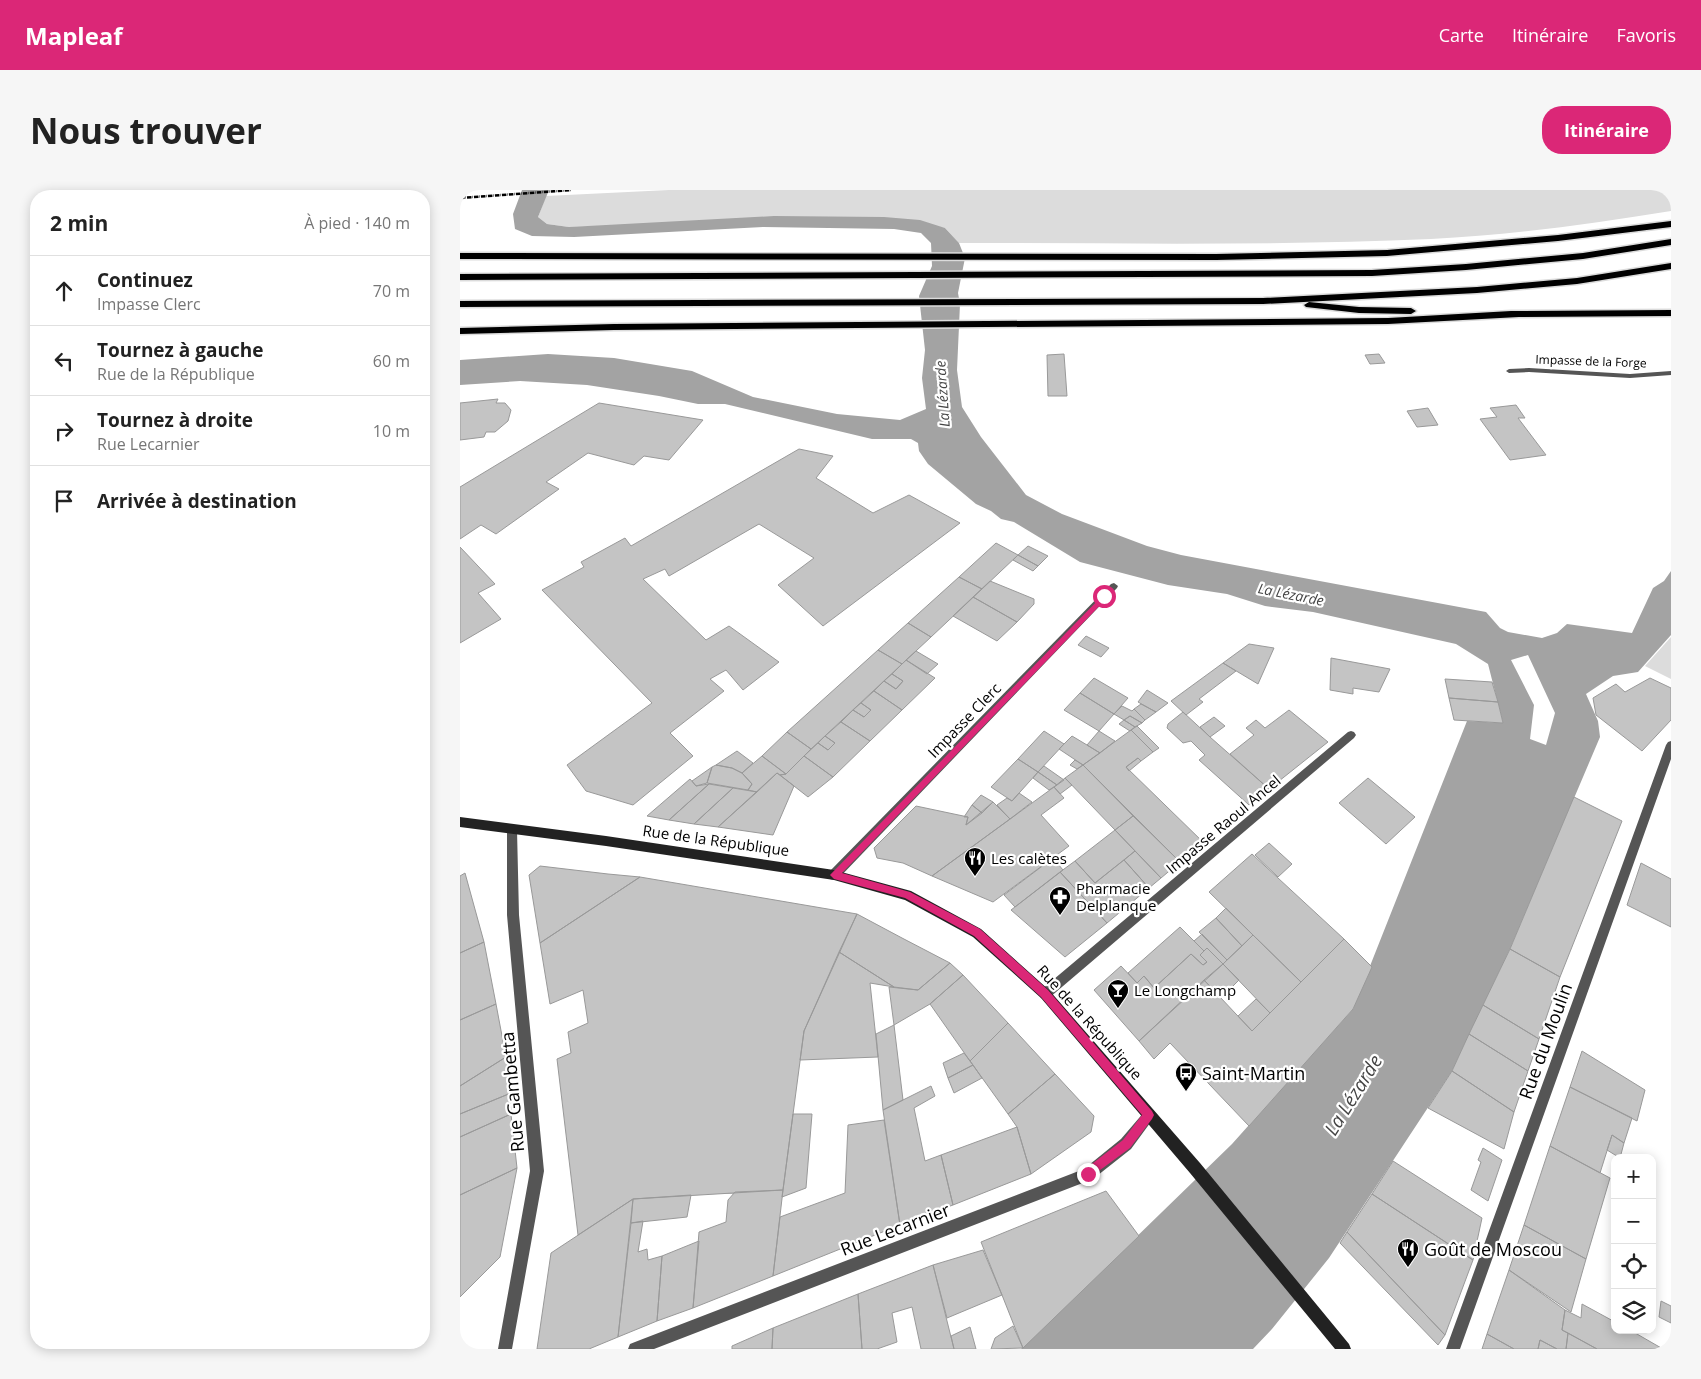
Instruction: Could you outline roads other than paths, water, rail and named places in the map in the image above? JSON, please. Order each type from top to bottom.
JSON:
[{"type":"highway","points":[[460,256],[1216,257],[1387,253],[1558,238],[1671,224]]},
{"type":"highway","points":[[460,277],[1372,273],[1563,258],[1668,242]]},
{"type":"highway","points":[[460,304],[1263,301],[1477,290],[1577,281],[1671,266]]},
{"type":"highway","points":[[1263,301],[1359,310],[1519,314],[1671,313]]},
{"type":"highway","points":[[460,331],[614,327],[1388,321],[1519,314]]},
{"type":"street","name":"Impasse de la Forge","points":[[1509,371],[1529,370],[1630,376],[1671,373]]},
{"type":"street","name":"Impasse Clerc","points":[[834,875],[1114,586]]},
{"type":"street","name":"Impasse Raoul Ancel","points":[[1044,994],[1351,734]]},
{"type":"street","name":"Rue du Moulin","points":[[1453,1349],[1671,745]]},
{"type":"street","name":"Rue de la République","points":[[460,822],[606,841],[834,875],[907,895],[977,933],[1044,994],[1195,1168],[1344,1349]]},
{"type":"street","name":"Rue Gambetta","points":[[505,1349],[537,1171],[513,915],[512,830]]},
{"type":"street","name":"Rue Lecarnier","points":[[635,1349],[1088,1174],[1126,1144],[1149,1115]]},
{"type":"water","name":"La Lézarde","points":[[522,190],[549,190],[538,217],[547,224],[569,227],[774,216],[884,217],[920,220],[945,228],[959,243],[965,258],[958,293],[960,304],[957,370],[962,407],[981,437],[1026,495],[1062,514],[1147,546],[1181,555],[1486,612],[1500,628],[1508,632],[1542,638],[1557,633],[1567,624],[1632,633],[1653,588],[1664,581],[1671,571],[1671,635],[1638,672],[1613,676],[1586,694],[1598,721],[1600,737],[1510,949],[1452,1071],[1329,1258],[1272,1329],[1253,1349],[1021,1349],[1232,1144],[1353,1009],[1467,721],[1503,723],[1488,664],[1456,644],[1313,612],[1265,606],[1227,594],[1168,585],[1080,562],[1014,522],[1001,519],[991,511],[976,504],[928,464],[919,451],[918,443],[911,439],[872,439],[725,404],[698,404],[587,385],[520,381],[460,385],[460,360],[548,354],[614,358],[692,371],[753,397],[837,414],[900,420],[926,409],[922,378],[925,350],[919,296],[932,266],[931,243],[921,233],[894,229],[763,227],[574,237],[532,236],[515,229],[513,214]],"holes":[[[1528,655],[1555,713],[1546,745],[1530,739],[1534,705],[1511,660]]]},
{"type":"railway","points":[[460,198],[571,190]]},
{"type":"place","name":"Les calètes","points":[[975,877]]},
{"type":"place","name":"Pharmacie Delplanque","points":[[1060,916]]},
{"type":"place","name":"Le Longchamp","points":[[1118,1009]]},
{"type":"place","name":"Saint-Martin","points":[[1186,1092]]},
{"type":"place","name":"Goût de Moscou","points":[[1408,1268]]}]
